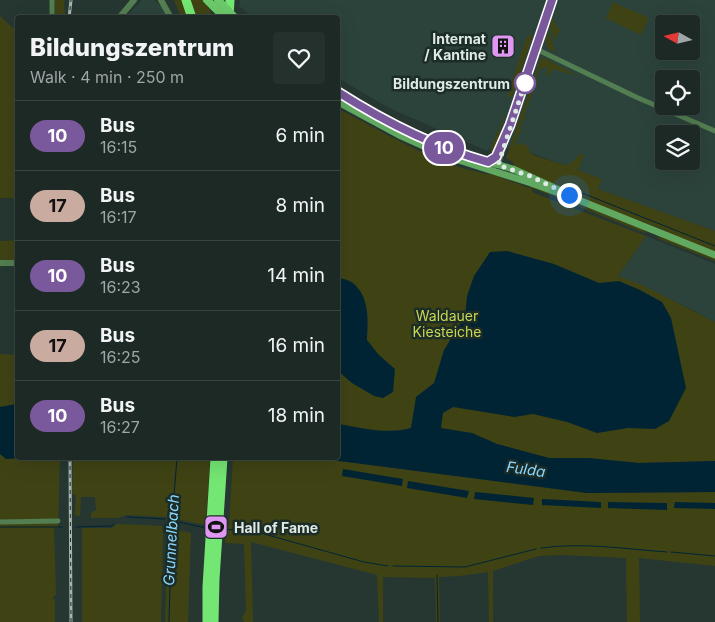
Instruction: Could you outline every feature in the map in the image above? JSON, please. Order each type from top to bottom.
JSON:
[{"type":"highway","points":[[186,0],[191,15]]},
{"type":"highway","points":[[223,0],[223,15]]},
{"type":"highway","points":[[229,15],[230,0]]},
{"type":"highway","points":[[214,622],[215,460]]},
{"type":"highway","points":[[207,622],[223,460]]},
{"type":"main road","points":[[207,0],[216,3],[232,15]]},
{"type":"main road","points":[[216,3],[222,15]]},
{"type":"main road","points":[[340,93],[422,139],[449,150],[537,179],[581,202]]},
{"type":"main road","points":[[340,103],[399,135],[446,156],[531,183],[715,255]]},
{"type":"street","points":[[52,0],[52,15]]},
{"type":"street","points":[[122,15],[134,0]]},
{"type":"street","points":[[161,0],[169,15]]},
{"type":"street","points":[[480,167],[498,165],[552,0]]},
{"type":"street","points":[[536,49],[641,100],[715,132]]},
{"type":"street","points":[[488,162],[496,157],[510,125]]},
{"type":"street","points":[[0,263],[15,263]]},
{"type":"street","points":[[0,522],[58,521]]},
{"type":"shaded area","points":[[142,0],[154,0],[161,6],[166,15],[128,15]]},
{"type":"shaded area","points":[[240,0],[715,0],[715,231],[598,189],[602,179],[515,147],[488,149],[487,151],[387,107],[340,79],[340,15],[250,15],[239,6]]},
{"type":"shaded area","points":[[646,236],[715,264],[715,322],[689,308],[618,276]]},
{"type":"green space","points":[[55,0],[64,0],[65,15],[55,15]]},
{"type":"green space","points":[[174,0],[183,0],[187,15],[180,15]]},
{"type":"green space","points":[[191,0],[203,0],[208,5],[211,15],[195,15]]},
{"type":"green space","points":[[613,2],[649,18],[641,35],[606,18]]},
{"type":"green space","points":[[0,16],[15,28],[15,198],[0,198]]},
{"type":"green space","points":[[552,19],[557,28],[561,30],[555,41],[550,27]]},
{"type":"green space","points":[[548,31],[556,53],[546,44]]},
{"type":"green space","points":[[533,35],[512,97],[507,96],[526,39]]},
{"type":"green space","points":[[541,58],[578,76],[552,69],[549,76],[546,75],[548,68],[540,68],[536,79],[539,81],[536,81],[532,92],[535,93],[532,94],[528,104],[531,106],[527,106],[524,117],[527,119],[523,119],[520,130],[523,133],[519,132],[515,146],[520,143],[524,144],[528,147],[530,153],[563,165],[569,164],[580,154],[583,154],[578,170],[602,179],[598,189],[715,231],[715,252],[662,231],[662,229],[582,199],[514,166],[513,162],[506,158]]},
{"type":"green space","name":"Waldauer Kiesteiche","points":[[340,110],[416,150],[459,167],[499,175],[499,177],[533,189],[532,192],[534,193],[646,236],[618,276],[642,285],[715,322],[715,461],[639,463],[588,458],[549,458],[497,444],[486,439],[405,430],[380,431],[340,424]]},
{"type":"green space","points":[[504,115],[499,132],[503,134],[494,153],[491,152],[491,149]]},
{"type":"green space","points":[[530,185],[642,229],[647,234],[530,187]]},
{"type":"green space","points":[[663,237],[715,258],[715,261],[657,238]]},
{"type":"green space","points":[[15,240],[15,260],[0,260],[0,241]]},
{"type":"green space","points":[[0,354],[15,355],[15,404],[0,407]]},
{"type":"green space","points":[[0,454],[6,459],[15,460],[60,460],[58,528],[54,528],[56,594],[52,599],[55,599],[55,622],[0,622]]},
{"type":"green space","points":[[73,460],[210,460],[206,524],[166,517],[127,515],[117,518],[91,518],[91,513],[96,510],[95,497],[81,497],[80,516],[75,515],[76,495],[72,494]]},
{"type":"green space","points":[[233,460],[331,460],[587,493],[715,492],[715,566],[639,558],[640,622],[627,622],[626,558],[561,555],[539,556],[493,571],[493,622],[489,622],[488,572],[439,577],[440,622],[436,622],[435,578],[383,577],[383,622],[379,622],[377,575],[251,542],[253,622],[244,622],[242,618],[246,611],[244,544],[225,543],[226,525],[229,526]]},
{"type":"green space","points":[[117,524],[162,526],[161,622],[82,622],[82,528],[112,528]]},
{"type":"green space","points":[[168,528],[191,533],[188,622],[165,622]]},
{"type":"water","name":"Fulda","points":[[507,251],[554,264],[599,283],[619,281],[662,302],[671,318],[686,388],[669,421],[655,429],[628,428],[597,433],[567,422],[533,414],[514,417],[453,407],[443,413],[441,428],[472,433],[497,444],[549,458],[588,458],[639,463],[715,461],[715,492],[587,493],[331,460],[340,460],[340,424],[384,431],[411,428],[416,397],[434,383],[444,350],[465,316],[467,296],[474,276],[490,252]]},
{"type":"water","points":[[340,278],[353,283],[363,296],[367,311],[367,340],[378,354],[395,369],[393,392],[383,398],[374,396],[352,383],[340,373]]},
{"type":"water","points":[[15,404],[15,458],[6,459],[0,454],[0,407]]},
{"type":"water","points":[[343,469],[403,479],[402,486],[342,476]]},
{"type":"water","points":[[408,481],[469,491],[467,498],[407,488]]},
{"type":"water","points":[[475,492],[534,498],[533,505],[474,499]]},
{"type":"water","points":[[542,499],[601,502],[601,508],[542,505]]},
{"type":"water","points":[[608,502],[667,503],[667,510],[608,508]]},
{"type":"water","points":[[675,502],[715,503],[715,509],[674,508]]},
{"type":"waterway","points":[[562,185],[715,246]]},
{"type":"waterway","name":"Grunnelbach","points":[[169,622],[170,586],[168,571],[177,460]]},
{"type":"waterway","points":[[127,517],[165,519]]},
{"type":"waterway","points":[[169,520],[206,528]]},
{"type":"waterway","points":[[76,527],[112,526],[114,524]]},
{"type":"waterway","points":[[0,527],[62,527]]},
{"type":"waterway","points":[[223,529],[257,532],[364,562],[388,566]]},
{"type":"waterway","points":[[541,548],[588,546],[667,552]]},
{"type":"waterway","points":[[393,566],[465,567],[536,549]]},
{"type":"waterway","points":[[671,552],[715,556]]},
{"type":"waterway","points":[[437,575],[438,622]]},
{"type":"railway","points":[[69,15],[71,0]]},
{"type":"railway","points":[[70,460],[71,622]]},
{"type":"bus line","name":"10","points":[[340,93],[402,129],[429,142],[488,162],[496,157],[510,125],[552,0]]},
{"type":"place","name":"Internat / Kantine","points":[[503,46]]},
{"type":"place","name":"Bildungszentrum","points":[[525,83]]},
{"type":"place","name":"Hall of Fame","points":[[216,527]]},
{"type":"route","points":[[525,83],[526,80],[498,165],[545,182],[569,195]]}]
